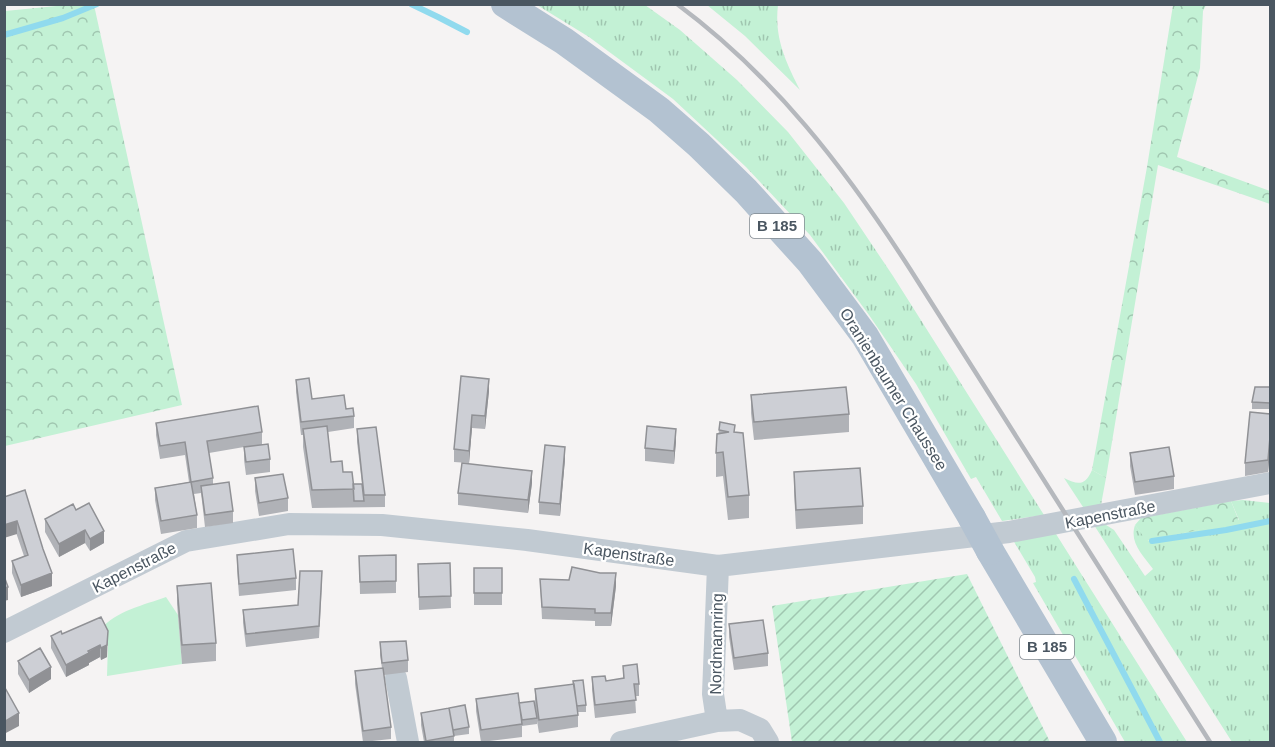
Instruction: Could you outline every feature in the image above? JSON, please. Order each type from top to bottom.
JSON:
[{"type":"main road","name":"Oranienbaumer Chaussee","points":[[505,4],[564,40],[659,110],[730,176],[810,262],[865,336],[1103,742]]},
{"type":"street","name":"Kapenstraße","points":[[4,632],[186,541],[289,524],[405,527],[527,540],[718,566],[1009,532],[1270,483]]},
{"type":"street","name":"Nordmannring","points":[[717,721],[713,694],[718,566]]},
{"type":"street","points":[[396,678],[408,742]]},
{"type":"street","points":[[621,742],[717,721],[740,720],[760,729],[768,742]]},
{"type":"green space","points":[[67,5],[94,5],[182,405],[5,446],[5,11]]},
{"type":"green space","points":[[537,5],[645,5],[680,30],[737,80],[788,132],[844,203],[893,276],[1044,515],[1002,521],[976,477],[971,479],[916,384],[810,235],[746,167],[673,99],[589,37]]},
{"type":"green space","points":[[707,5],[778,5],[780,39],[786,60],[800,90],[745,36]]},
{"type":"green space","points":[[1173,5],[1206,5],[1203,11],[1200,68],[1177,157],[1270,191],[1270,204],[1158,165],[1106,478],[1092,470],[1147,167]]},
{"type":"green space","points":[[1092,470],[1106,478],[1100,510],[1085,510],[1064,478],[1081,483],[1087,479]]},
{"type":"green space","points":[[1231,501],[1270,503],[1270,742],[1232,742],[1094,525],[1103,523],[1114,530],[1145,576],[1153,569],[1135,543],[1135,525],[1148,541],[1239,520]]},
{"type":"green space","points":[[1231,501],[1239,521],[1147,541],[1135,525],[1141,518]]},
{"type":"green space","points":[[1056,534],[1187,742],[1125,742],[1033,583],[1036,582],[1035,577],[1013,540]]},
{"type":"green space","points":[[967,574],[1050,742],[792,742],[772,606]]},
{"type":"green space","points":[[166,597],[178,615],[182,664],[107,676],[108,643],[101,629],[122,613]]},
{"type":"building","points":[[461,376],[489,379],[485,416],[472,415],[469,451],[454,449]]},
{"type":"building","points":[[309,378],[312,399],[344,395],[346,409],[353,408],[354,416],[301,422],[296,380]]},
{"type":"building","points":[[846,387],[849,414],[754,422],[751,395]]},
{"type":"building","points":[[1255,387],[1270,387],[1270,403],[1252,402]]},
{"type":"building","points":[[258,406],[262,432],[207,441],[213,478],[191,482],[185,442],[160,446],[156,423]]},
{"type":"building","points":[[1250,412],[1270,414],[1268,460],[1245,463]]},
{"type":"building","points":[[720,422],[735,425],[734,432],[743,433],[749,495],[728,497],[723,452],[716,453],[717,434],[729,432],[719,430]]},
{"type":"building","points":[[327,426],[331,462],[342,461],[343,472],[352,472],[354,489],[312,490],[303,429]]},
{"type":"building","points":[[647,426],[676,429],[674,451],[645,448]]},
{"type":"building","points":[[376,427],[385,495],[364,495],[357,429]]},
{"type":"building","points":[[268,444],[270,459],[246,462],[244,447]]},
{"type":"building","points":[[545,445],[565,447],[560,504],[539,502]]},
{"type":"building","points":[[1169,447],[1174,476],[1135,482],[1130,453]]},
{"type":"building","points":[[462,463],[532,471],[528,500],[458,493]]},
{"type":"building","points":[[860,468],[863,506],[796,510],[794,472]]},
{"type":"building","points":[[283,474],[288,498],[259,503],[255,478]]},
{"type":"building","points":[[191,482],[197,515],[161,521],[155,488]]},
{"type":"building","points":[[229,482],[233,511],[205,515],[201,486]]},
{"type":"building","points":[[353,484],[362,484],[364,501],[354,501]]},
{"type":"building","points":[[25,490],[52,573],[21,585],[12,561],[28,555],[17,521],[4,525],[4,497]]},
{"type":"building","points":[[89,503],[104,531],[90,539],[85,530],[59,544],[45,519],[73,504],[76,510]]},
{"type":"building","points":[[293,549],[296,578],[239,584],[237,555]]},
{"type":"building","points":[[396,555],[396,581],[360,582],[359,556]]},
{"type":"building","points":[[450,563],[451,596],[419,597],[418,564]]},
{"type":"building","points":[[572,567],[600,573],[616,573],[611,613],[595,613],[595,609],[542,607],[540,579],[569,580]]},
{"type":"building","points":[[474,568],[502,568],[502,593],[474,593]]},
{"type":"building","points":[[300,571],[322,571],[319,626],[246,634],[243,610],[298,605]]},
{"type":"building","points":[[4,576],[8,587],[4,588]]},
{"type":"building","points":[[211,583],[216,643],[182,645],[177,586]]},
{"type":"building","points":[[101,617],[108,631],[107,645],[101,648],[100,645],[66,665],[51,636],[61,631],[62,634]]},
{"type":"building","points":[[763,620],[768,653],[734,658],[729,624]]},
{"type":"building","points":[[406,641],[408,660],[382,663],[380,642]]},
{"type":"building","points":[[40,648],[51,667],[29,680],[18,661]]},
{"type":"building","points":[[637,664],[639,684],[634,684],[636,700],[595,705],[592,677],[605,676],[606,681],[624,678],[623,666]]},
{"type":"building","points":[[383,668],[391,727],[363,731],[355,671]]},
{"type":"building","points":[[583,680],[586,705],[577,706],[573,681]]},
{"type":"building","points":[[574,684],[578,715],[539,720],[535,689]]},
{"type":"building","points":[[4,686],[19,713],[4,722]]},
{"type":"building","points":[[518,693],[522,724],[481,730],[476,699]]},
{"type":"building","points":[[534,701],[537,718],[522,720],[519,703]]},
{"type":"building","points":[[465,705],[469,727],[453,730],[449,708]]},
{"type":"building","points":[[449,708],[454,736],[426,741],[421,713]]},
{"type":"waterway","points":[[4,35],[63,18],[97,4]]},
{"type":"waterway","points":[[411,4],[467,32]]},
{"type":"waterway","points":[[1152,541],[1270,521]]},
{"type":"waterway","points":[[1074,579],[1160,742]]},
{"type":"railway","points":[[677,4],[712,32],[776,93],[806,126],[860,195],[910,269],[1210,742]]}]
